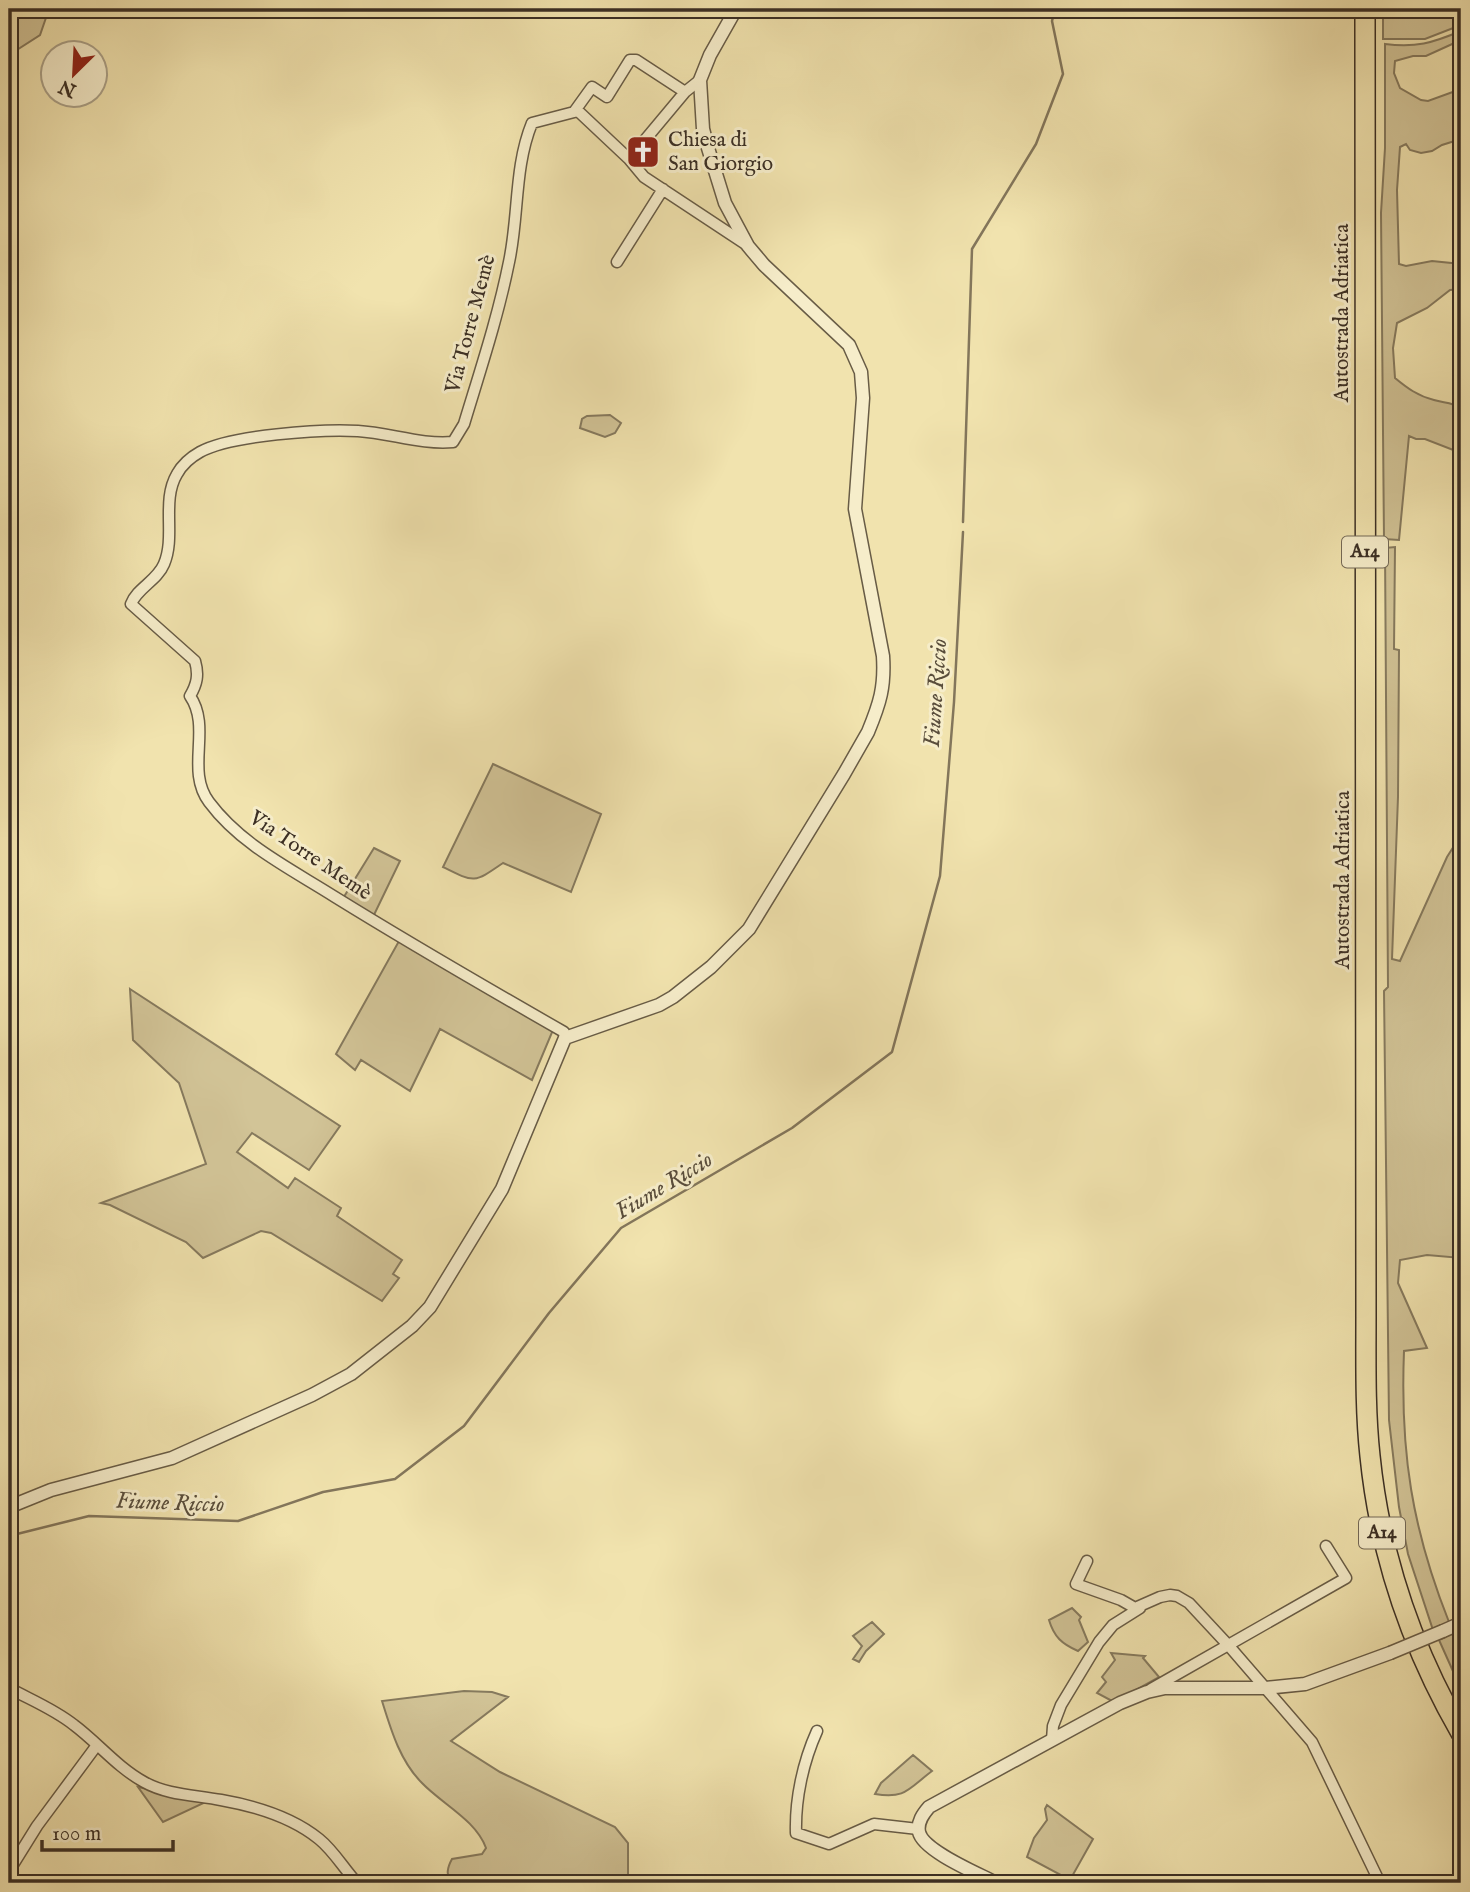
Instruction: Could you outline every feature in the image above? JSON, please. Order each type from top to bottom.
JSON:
[{"type":"highway","name":"Autostrada Adriatica","points":[[1365,9],[1370,113],[1372,1317],[1368,1428],[1373,1486],[1397,1591],[1419,1652],[1461,1733]]},
{"type":"highway","name":"Autostrada Adriatica","points":[[1370,113],[1377,9]]},
{"type":"highway","name":"Autostrada Adriatica","points":[[1372,1317],[1385,1483],[1394,1533],[1423,1628],[1461,1709]]},
{"type":"street","points":[[9,1507],[51,1490],[172,1458],[312,1395],[351,1374],[412,1326],[430,1307],[502,1189],[565,1038],[659,1005],[673,997],[711,967],[741,937],[762,910],[868,732],[883,689],[883,656],[855,509],[863,398],[861,372],[849,345],[764,265],[748,246],[725,203],[713,170],[703,129],[700,80],[710,55],[736,9]]},
{"type":"street","points":[[574,112],[592,87],[607,97],[630,60],[636,60],[685,92]]},
{"type":"street","points":[[629,159],[685,92],[700,80]]},
{"type":"street","points":[[574,112],[578,111],[629,159],[644,177],[748,246]]},
{"type":"street","name":"Via Torre Memè","points":[[565,1038],[564,1032],[405,942],[270,856],[244,839],[226,822],[199,784],[197,751],[200,722],[197,707],[190,696],[198,672],[195,661],[131,604],[134,597],[155,579],[164,565],[170,533],[173,483],[186,462],[200,452],[218,445],[264,436],[314,432],[359,431],[439,443],[453,442],[464,424],[509,263],[525,140],[532,123],[574,112]]},
{"type":"street","points":[[617,262],[663,189]]},
{"type":"street","points":[[996,1883],[939,1853],[923,1841],[918,1829],[922,1815],[929,1807],[1120,1703],[1147,1692],[1346,1578],[1326,1546]]},
{"type":"street","points":[[1087,1561],[1076,1584],[1140,1608]]},
{"type":"street","points":[[1052,1740],[1053,1726],[1061,1705],[1099,1642],[1113,1625],[1160,1597],[1177,1596],[1189,1603],[1229,1646],[1312,1742],[1380,1883]]},
{"type":"street","points":[[1147,1692],[1181,1687],[1266,1688],[1305,1684],[1461,1623]]},
{"type":"street","points":[[9,1688],[47,1707],[74,1725],[122,1768],[162,1790],[261,1809],[296,1825],[318,1838],[357,1883]]},
{"type":"street","points":[[817,1731],[806,1756],[796,1833],[829,1844],[874,1824],[918,1829]]},
{"type":"street","points":[[9,1871],[37,1826],[97,1745]]},
{"type":"shaded area","points":[[9,9],[49,9],[40,35],[9,55]]},
{"type":"shaded area","points":[[1383,9],[1461,9],[1461,25],[1425,39],[1383,39]]},
{"type":"shaded area","points":[[1461,31],[1461,40],[1426,56],[1395,61],[1394,73],[1400,88],[1421,100],[1428,101],[1461,89],[1461,139],[1421,153],[1410,150],[1406,144],[1400,147],[1397,190],[1399,264],[1406,266],[1432,261],[1461,264],[1461,289],[1450,290],[1427,308],[1397,323],[1393,348],[1395,378],[1423,396],[1461,408],[1461,453],[1425,439],[1409,436],[1399,540],[1384,539],[1381,213],[1385,148],[1385,44],[1424,44]]},
{"type":"shaded area","points":[[610,415],[621,423],[615,433],[605,437],[580,428],[582,419],[587,416]]},
{"type":"shaded area","points":[[1395,547],[1394,649],[1399,650],[1398,797],[1392,959],[1400,961],[1447,857],[1461,835],[1461,1258],[1427,1255],[1400,1260],[1398,1283],[1427,1348],[1404,1351],[1403,1388],[1407,1457],[1417,1522],[1449,1622],[1433,1630],[1408,1554],[1399,1507],[1389,1420],[1384,991],[1388,987],[1385,548]]},
{"type":"shaded area","points":[[493,764],[601,814],[571,892],[503,863],[474,878],[462,876],[443,867]]},
{"type":"shaded area","points":[[374,848],[400,861],[372,919],[342,900]]},
{"type":"shaded area","points":[[399,941],[553,1030],[532,1080],[440,1029],[410,1091],[361,1060],[355,1070],[336,1054]]},
{"type":"shaded area","points":[[130,989],[340,1126],[309,1170],[252,1133],[237,1152],[288,1188],[295,1178],[341,1208],[337,1216],[402,1260],[393,1274],[399,1278],[382,1301],[271,1233],[261,1231],[203,1258],[186,1242],[101,1203],[206,1164],[179,1083],[133,1040]]},
{"type":"shaded area","points":[[1072,1608],[1081,1617],[1079,1620],[1088,1642],[1078,1651],[1059,1639],[1049,1620]]},
{"type":"shaded area","points":[[872,1622],[884,1634],[866,1651],[859,1662],[853,1659],[862,1646],[853,1636]]},
{"type":"shaded area","points":[[1461,1630],[1461,1689],[1439,1640]]},
{"type":"shaded area","points":[[1111,1653],[1145,1656],[1143,1658],[1159,1677],[1114,1702],[1097,1693],[1106,1682],[1102,1677],[1115,1660]]},
{"type":"shaded area","points":[[464,1691],[492,1692],[508,1697],[451,1741],[500,1772],[615,1827],[628,1843],[628,1883],[451,1883],[448,1871],[452,1859],[482,1854],[486,1848],[475,1829],[414,1774],[397,1745],[382,1701]]},
{"type":"shaded area","points":[[913,1755],[932,1771],[912,1788],[900,1794],[875,1794],[881,1783]]},
{"type":"shaded area","points":[[138,1787],[208,1801],[163,1822]]},
{"type":"shaded area","points":[[1047,1805],[1093,1839],[1070,1880],[1027,1857],[1034,1838],[1047,1820]]},
{"type":"waterway","name":"Fiume Riccio","points":[[963,522],[972,249],[1036,144],[1063,74],[1052,21],[1055,9]]},
{"type":"waterway","name":"Fiume Riccio","points":[[9,1536],[89,1516],[238,1521],[323,1492],[395,1479],[464,1426],[549,1313],[621,1228],[792,1128],[892,1052],[940,876],[954,702],[963,532]]},
{"type":"place","name":"Chiesa di San Giorgio","points":[[643,152]]}]
